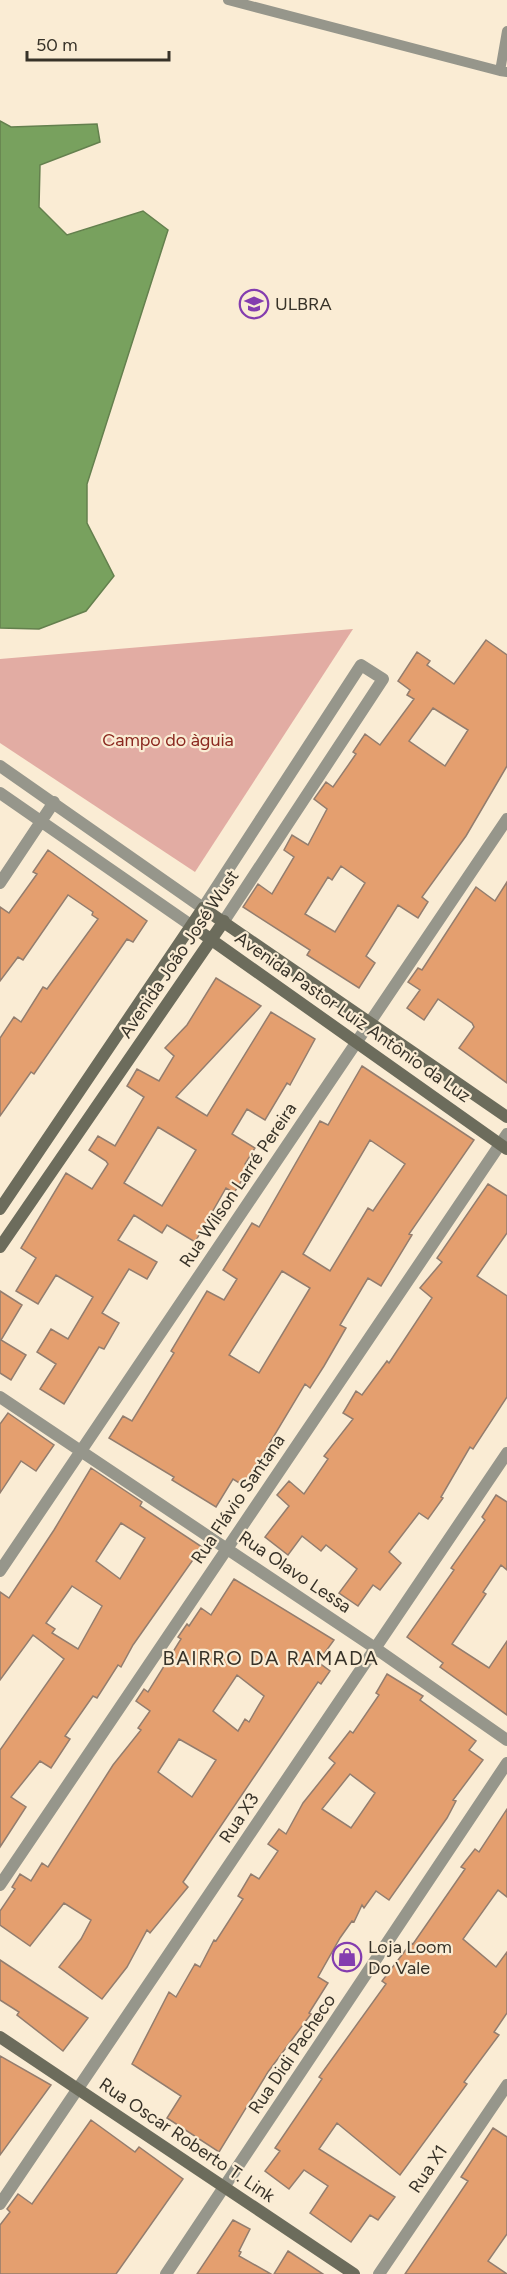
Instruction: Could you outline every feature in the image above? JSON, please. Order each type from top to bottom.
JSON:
[{"type":"street","name":"Avenida João José Wust","points":[[0,1209],[192,926],[361,665],[383,679],[212,939],[0,1247]]},
{"type":"street","name":"Avenida Pastor Luiz Antônio da Luz","points":[[0,766],[507,1118]]},
{"type":"street","name":"Avenida Pastor Luiz Antônio da Luz","points":[[0,793],[505,1142]]},
{"type":"street","points":[[0,884],[54,802]]},
{"type":"street","name":"Rua Wilson Larré Pereira","points":[[0,1571],[507,819]]},
{"type":"street","name":"Rua Flávio Santana","points":[[0,1885],[505,1142]]},
{"type":"street","name":"Rua Olavo Lessa","points":[[0,1397],[375,1648],[507,1740]]},
{"type":"street","name":"Rua X3","points":[[0,2204],[507,1453]]},
{"type":"street","name":"Rua Didi Pacheco","points":[[166,2274],[507,1763]]},
{"type":"street","name":"Rua Oscar Roberto T. Link","points":[[0,2037],[354,2274]]},
{"type":"street","name":"Rua X1","points":[[379,2274],[507,2085]]},
{"type":"lane","points":[[228,0],[504,71],[507,31]]},
{"type":"green space","name":"Campo do àguia","points":[[353,629],[195,872],[0,743],[0,659]]},
{"type":"shaded area","points":[[0,121],[11,127],[97,124],[100,142],[40,165],[39,207],[67,235],[143,211],[168,230],[87,484],[87,523],[114,576],[86,611],[39,629],[0,628]]},
{"type":"building","points":[[486,640],[507,655],[507,766],[466,836],[422,897],[428,902],[418,918],[398,905],[366,956],[375,963],[359,988],[307,955],[310,950],[243,907],[258,884],[272,894],[294,857],[284,850],[292,835],[308,845],[327,809],[314,799],[326,782],[333,787],[356,754],[353,752],[365,734],[380,745],[414,699],[407,695],[410,690],[398,681],[417,652],[430,661],[427,665],[454,684]],"holes":[[[433,708],[468,730],[445,766],[409,741]],[[341,866],[365,883],[335,932],[305,914],[328,877],[332,880]]]},
{"type":"building","points":[[48,850],[147,921],[133,942],[127,939],[34,1074],[31,1072],[0,1116],[0,1038],[14,1017],[21,1022],[43,987],[47,989],[98,919],[92,915],[93,912],[68,895],[23,960],[18,957],[0,981],[0,907],[9,913],[37,874],[33,872]]},
{"type":"building","points":[[507,882],[507,1083],[459,1048],[474,1027],[472,1023],[438,999],[424,1020],[407,1008],[420,990],[408,982],[418,968],[422,970],[476,887],[495,901]]},
{"type":"building","points":[[216,978],[261,1006],[176,1097],[207,1116],[271,1012],[315,1039],[290,1085],[287,1083],[265,1120],[247,1109],[232,1134],[255,1148],[245,1164],[250,1167],[234,1193],[226,1188],[195,1242],[167,1225],[162,1233],[134,1215],[118,1240],[157,1262],[147,1279],[129,1269],[102,1313],[119,1323],[104,1349],[99,1347],[64,1404],[40,1389],[56,1364],[37,1352],[51,1329],[68,1339],[93,1297],[56,1275],[38,1304],[16,1291],[36,1258],[21,1248],[66,1173],[92,1189],[108,1164],[89,1150],[98,1136],[115,1146],[144,1097],[127,1086],[137,1069],[159,1081],[174,1056],[165,1048],[187,1025]],"holes":[[[158,1127],[196,1150],[162,1206],[124,1183]]]},
{"type":"building","points":[[362,1066],[474,1140],[409,1234],[412,1235],[381,1286],[368,1278],[340,1325],[346,1328],[324,1366],[310,1388],[305,1384],[244,1486],[233,1479],[216,1507],[172,1480],[174,1477],[109,1438],[123,1416],[132,1421],[174,1353],[171,1351],[207,1291],[224,1300],[237,1279],[223,1270],[252,1223],[259,1227],[320,1121],[328,1125]],"holes":[[[370,1140],[405,1164],[373,1211],[368,1208],[330,1271],[303,1254]],[[282,1271],[310,1288],[259,1373],[229,1355]]]},
{"type":"building","points":[[488,1184],[507,1196],[507,1233],[477,1276],[507,1296],[507,1397],[473,1449],[470,1447],[441,1497],[443,1498],[428,1519],[419,1513],[389,1552],[401,1563],[380,1590],[373,1585],[358,1606],[339,1593],[357,1569],[326,1545],[321,1551],[302,1536],[288,1555],[265,1537],[289,1506],[277,1495],[289,1481],[304,1494],[328,1459],[324,1456],[353,1419],[343,1413],[356,1391],[362,1395],[387,1361],[389,1363],[432,1298],[420,1288],[442,1262],[437,1258]]},
{"type":"building","points":[[0,1291],[22,1305],[1,1340],[26,1355],[11,1380],[0,1373]]},
{"type":"building","points":[[8,1413],[54,1445],[36,1471],[21,1461],[0,1493],[0,1424]]},
{"type":"building","points":[[91,1468],[142,1502],[140,1506],[202,1547],[133,1645],[121,1667],[118,1665],[97,1698],[93,1696],[65,1736],[70,1739],[51,1768],[40,1761],[11,1797],[26,1807],[0,1847],[0,1750],[64,1659],[33,1635],[0,1680],[0,1592],[9,1598]],"holes":[[[121,1523],[145,1538],[120,1579],[96,1561]],[[72,1586],[102,1606],[78,1649],[52,1633],[55,1629],[46,1623]]]},
{"type":"building","points":[[496,1495],[507,1502],[507,1570],[501,1565],[483,1592],[486,1594],[452,1644],[489,1668],[507,1641],[507,1715],[440,1667],[443,1663],[407,1637],[454,1570],[451,1568],[485,1520],[482,1517]]},
{"type":"building","points":[[234,1579],[334,1640],[318,1662],[330,1671],[321,1684],[318,1682],[183,1882],[188,1887],[150,1933],[147,1930],[127,1967],[102,1999],[59,1967],[81,1939],[91,1920],[64,1903],[30,1946],[0,1925],[0,1911],[15,1889],[12,1887],[20,1874],[31,1881],[42,1863],[48,1867],[113,1765],[141,1730],[138,1728],[150,1711],[136,1701],[144,1689],[148,1692],[181,1639],[178,1637],[187,1624],[189,1626],[201,1608],[211,1615]],"holes":[[[237,1675],[264,1696],[249,1722],[245,1719],[238,1731],[213,1711]],[[179,1739],[216,1760],[192,1797],[158,1772]]]},
{"type":"building","points":[[387,1674],[423,1696],[420,1700],[476,1741],[469,1750],[483,1760],[453,1800],[456,1801],[447,1818],[389,1900],[376,1891],[364,1908],[362,1905],[354,1922],[352,1921],[340,1938],[318,1977],[328,1983],[309,2013],[311,2014],[268,2072],[219,2152],[167,2118],[181,2096],[132,2064],[169,1992],[176,1997],[195,1964],[200,1967],[214,1940],[216,1941],[243,1899],[238,1896],[251,1874],[259,1879],[278,1851],[268,1844],[279,1829],[286,1834],[303,1803],[335,1763],[329,1758],[350,1731],[353,1733],[379,1695],[376,1693]],"holes":[[[350,1774],[375,1793],[351,1828],[322,1809]]]},
{"type":"building","points":[[507,1809],[507,1897],[498,1890],[463,1939],[496,1967],[507,1952],[507,2013],[494,2032],[499,2035],[464,2082],[467,2084],[400,2175],[337,2123],[319,2149],[395,2197],[378,2220],[370,2215],[351,2242],[310,2213],[328,2186],[304,2170],[289,2189],[265,2171],[280,2151],[275,2148],[322,2079],[319,2077],[386,1984],[382,1981],[411,1943],[413,1944],[465,1869],[461,1867],[475,1849],[479,1852]]},
{"type":"building","points":[[0,1960],[88,2018],[63,2051],[17,2015],[19,2012],[0,2000]]},
{"type":"building","points":[[0,2056],[51,2085],[0,2155]]},
{"type":"building","points":[[91,2120],[135,2152],[139,2147],[183,2179],[116,2274],[0,2274],[0,2225],[10,2212],[7,2209],[18,2194],[32,2204]]},
{"type":"building","points":[[493,2128],[507,2137],[507,2234],[488,2261],[507,2274],[405,2274],[468,2181],[461,2177]]},
{"type":"building","points":[[233,2220],[250,2229],[239,2251],[241,2252],[239,2256],[271,2274],[197,2274]]},
{"type":"building","points":[[288,2251],[323,2274],[274,2274]]},
{"type":"place","name":"ULBRA","points":[[254,304]]},
{"type":"place","name":"Loja Loom Do Vale","points":[[347,1957]]},
{"type":"district","name":"BAIRRO DA RAMADA","points":[[271,1658]]}]
